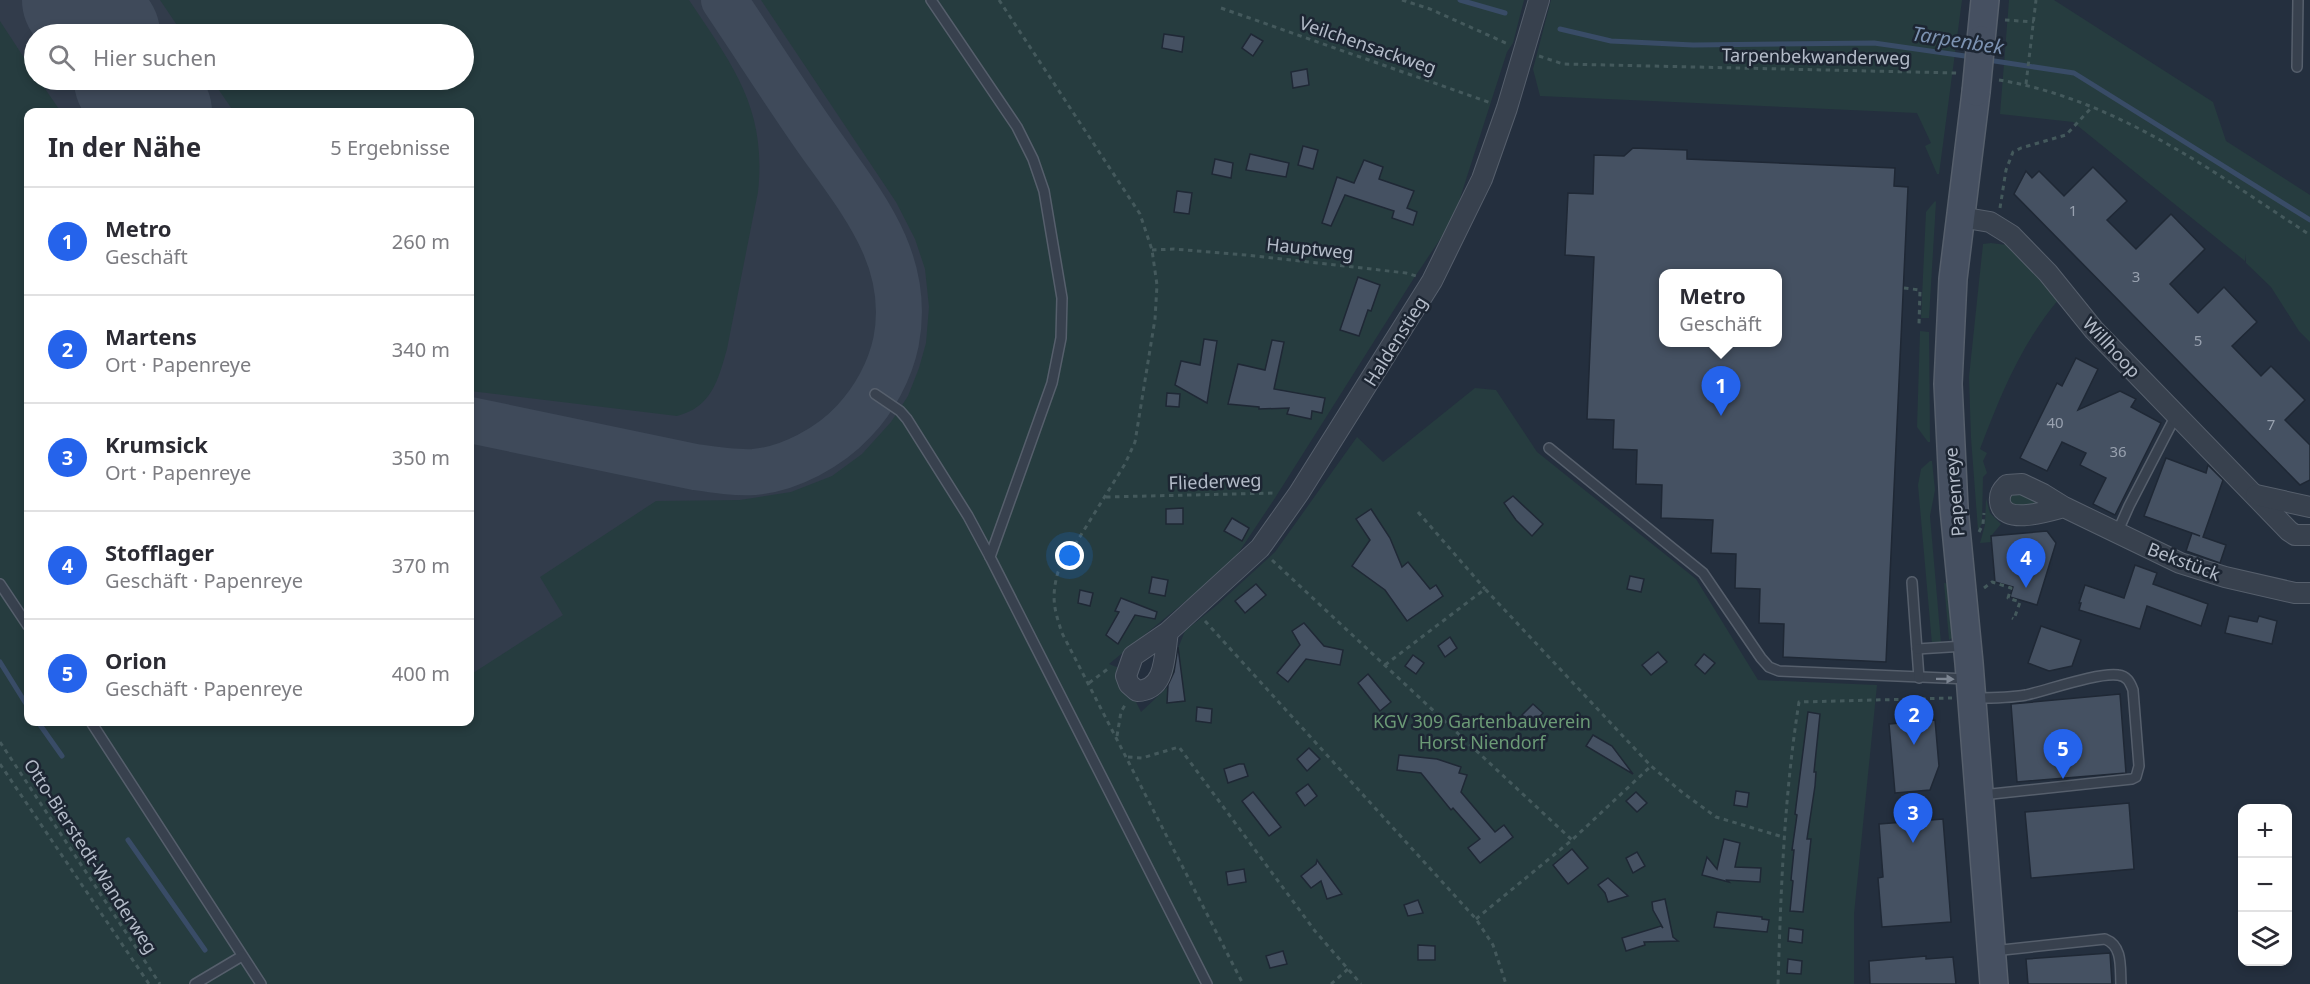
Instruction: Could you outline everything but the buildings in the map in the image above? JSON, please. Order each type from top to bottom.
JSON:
[{"type":"main road","name":"Papenreye","points":[[1985,0],[1978,82],[1950,314],[1948,384],[1951,474],[1968,646],[1994,984]]},
{"type":"street","name":"Haldenstieg","points":[[1137,691],[1129,684],[1126,676],[1133,656],[1168,632],[1260,548],[1299,493],[1432,281],[1482,179],[1507,108],[1539,0]]},
{"type":"street","name":"Willhoop","points":[[1960,218],[1990,222],[2011,235],[2048,273],[2094,330],[2289,531],[2295,535],[2310,535]]},
{"type":"street","points":[[2256,495],[2310,507]]},
{"type":"street","name":"Bekstück","points":[[2064,507],[2180,563],[2224,577],[2295,594],[2310,593]]},
{"type":"street","points":[[1137,691],[1148,691],[1156,685],[1161,676],[1168,632]]},
{"type":"lane","points":[[931,0],[1017,127],[1033,159],[1044,191],[1062,298],[1061,338],[1052,383],[990,557]]},
{"type":"lane","points":[[2297,67],[2298,0]]},
{"type":"lane","points":[[875,394],[900,411],[907,419],[968,516],[1207,984]]},
{"type":"lane","points":[[2117,533],[2128,506],[2173,421],[2178,416]]},
{"type":"lane","points":[[1550,448],[1703,573],[1769,667],[1779,671],[1919,678],[2002,698],[2109,675],[2124,676],[2130,681],[2133,690],[2139,766],[2136,777],[1980,796]]},
{"type":"lane","points":[[1912,582],[1919,678]]},
{"type":"lane","points":[[0,584],[24,620]]},
{"type":"lane","points":[[1917,649],[1968,646]]},
{"type":"lane","points":[[94,726],[261,984]]},
{"type":"lane","points":[[1991,951],[2105,939],[2112,942],[2119,954],[2121,984]]},
{"type":"lane","points":[[195,984],[242,956]]},
{"type":"path","points":[[999,0],[1140,214],[1152,250],[1157,285],[1135,442],[1125,464],[1058,572],[1053,591],[1054,609],[1062,633],[1243,984]]},
{"type":"path","name":"Tarpenbekwanderweg","points":[[1402,0],[1430,9],[1524,51],[1563,64],[2026,84],[2092,107],[2184,152],[2310,235]]},
{"type":"path","points":[[2026,84],[2036,0]]},
{"type":"path","name":"Veilchensackweg","points":[[1221,8],[1507,108]]},
{"type":"path","points":[[2006,20],[2034,22]]},
{"type":"path","points":[[2002,194],[2006,170],[2013,152],[2066,135],[2092,107]]},
{"type":"path","name":"Hauptweg","points":[[1152,250],[1246,255],[1406,273],[1432,281]]},
{"type":"path","points":[[1904,288],[1920,290],[1919,324]]},
{"type":"path","name":"Fliederweg","points":[[1105,497],[1299,493]]},
{"type":"path","points":[[1418,512],[1485,589],[1651,766],[1683,793],[1716,816],[1783,837]]},
{"type":"path","points":[[1260,548],[1572,840]]},
{"type":"path","points":[[1980,590],[1992,582],[2011,588],[2008,598],[2020,602],[2014,619],[2012,618]]},
{"type":"path","points":[[1385,665],[1485,589]]},
{"type":"path","points":[[1194,608],[1476,919],[1493,945],[1506,984]]},
{"type":"path","points":[[1778,984],[1783,837],[1789,769],[1799,702],[1971,689]]},
{"type":"path","points":[[1117,738],[1124,705],[1137,691]]},
{"type":"path","name":"Otto-Bierstedt-Wanderweg","points":[[0,742],[160,984]]},
{"type":"path","points":[[1127,757],[1142,758],[1179,747],[1315,931],[1361,984]]},
{"type":"path","points":[[0,764],[149,984]]},
{"type":"path","points":[[1476,919],[1572,840],[1651,766]]},
{"type":"path","points":[[1331,984],[1348,969]]},
{"type":"shaded area","points":[[0,0],[984,0],[1138,286],[179,984],[0,708]]},
{"type":"green space","points":[[160,0],[689,0],[720,46],[743,89],[752,112],[759,162],[758,192],[727,349],[712,391],[698,406],[677,416],[474,391],[474,108],[231,108],[219,90],[474,90],[474,24],[176,24]]},
{"type":"green space","name":"KGV 309 Gartenbauverein Horst Niendorf","points":[[761,0],[1524,0],[1513,43],[1507,52],[1453,220],[1231,564],[1109,664],[1119,668],[1141,712],[1173,682],[1168,676],[1185,631],[1275,552],[1357,437],[1383,462],[1475,388],[1496,390],[1537,452],[1696,579],[1758,680],[1877,685],[1854,914],[1854,984],[0,984],[0,21],[24,58],[24,90],[46,90],[58,108],[24,108],[24,726],[474,726],[474,672],[563,615],[540,577],[656,501],[740,500],[791,492],[832,476],[862,454],[891,422],[908,396],[919,368],[926,343],[929,307],[925,269],[915,239],[896,202]]},
{"type":"green space","points":[[1551,0],[1962,0],[1939,174],[1925,146],[1931,143],[1917,113],[1540,96],[1533,69]]},
{"type":"green space","points":[[2009,0],[2054,0],[2213,102],[2226,141],[2310,195],[2310,342],[2299,331],[2271,287],[2246,263],[2246,254],[2245,261],[2073,122],[2000,114]]},
{"type":"green space","points":[[1935,201],[1929,318],[1921,318],[1926,212]]},
{"type":"green space","points":[[1983,244],[2007,245],[2059,299],[2034,334],[2013,370],[1980,449],[1987,453],[1983,461],[1987,473],[1983,477],[1982,524],[1978,530],[1969,377]]},
{"type":"green space","points":[[1920,331],[1929,332],[1930,442],[1917,427]]},
{"type":"green space","points":[[1932,461],[1935,490],[1930,516],[1941,643],[1932,644],[1918,485],[1921,469]]},
{"type":"green space","points":[[2018,492],[2037,503],[2034,506],[2015,506],[2011,503],[2010,497]]},
{"type":"green space","points":[[1986,498],[1990,513],[2001,524],[1991,536],[1992,542],[1980,543],[1985,525]]},
{"type":"green space","points":[[1944,583],[1951,584],[1955,636],[1949,640]]},
{"type":"waterway","name":"Tarpenbek","points":[[1460,0],[1505,13]]},
{"type":"waterway","name":"Tarpenbek","points":[[1560,29],[1611,41],[1693,45],[1874,43],[1972,57]]},
{"type":"waterway","name":"Tarpenbek","points":[[1988,60],[2074,73],[2310,220]]},
{"type":"waterway","points":[[0,662],[24,701]]},
{"type":"waterway","points":[[41,726],[62,756]]},
{"type":"waterway","points":[[128,840],[205,950]]},
{"type":"taxiway","points":[[474,421],[695,467],[732,472],[754,472],[795,461],[821,448],[854,421],[874,394],[890,364],[896,342],[899,311],[896,281],[888,254],[861,202],[724,0]]},
{"type":"runway","points":[[80,0],[96,24]]},
{"type":"runway","points":[[139,90],[151,108]]},
{"type":"place","name":"Metro","points":[[1721,416]]},
{"type":"place","name":"Stofflager","points":[[2026,588]]},
{"type":"place","name":"Martens","points":[[1914,745]]},
{"type":"place","name":"Orion","points":[[2063,779]]},
{"type":"place","name":"Krumsick","points":[[1913,843]]}]
